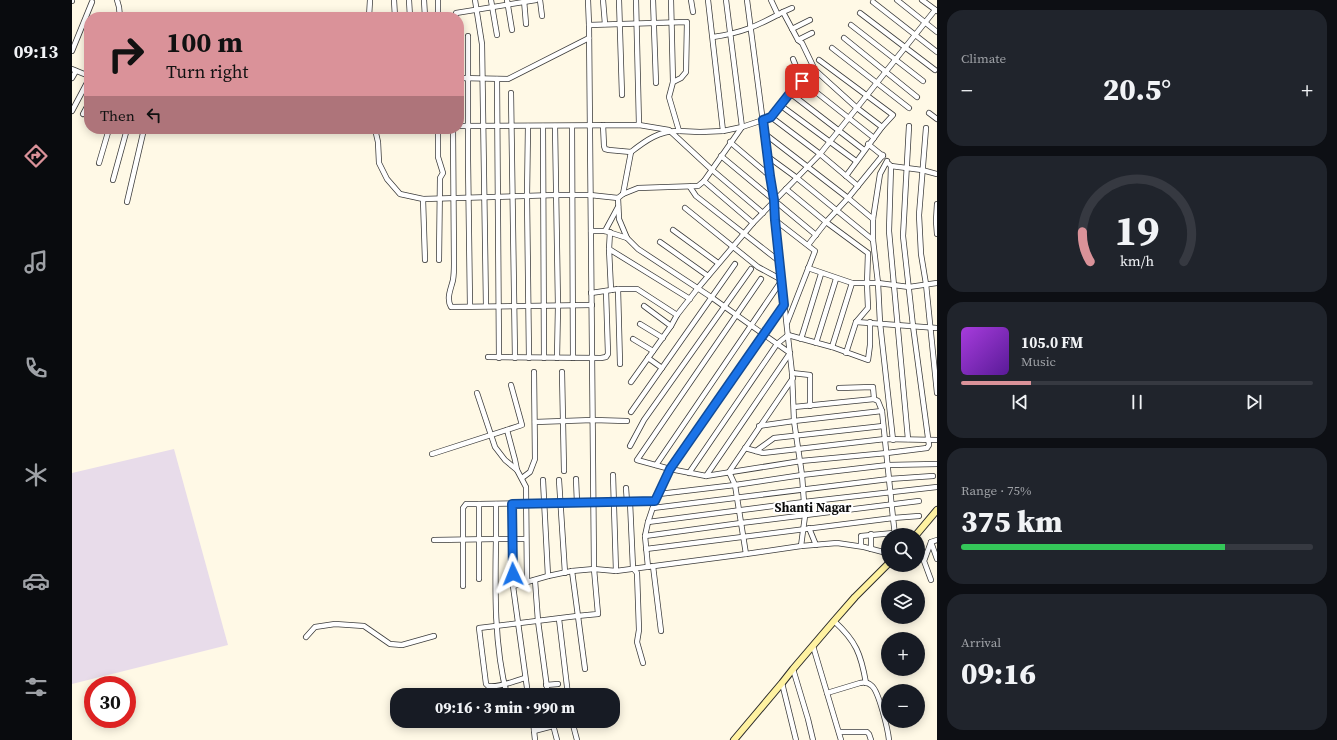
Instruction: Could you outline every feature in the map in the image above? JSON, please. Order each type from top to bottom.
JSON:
[{"type":"street","points":[[117,0],[120,12]]},
{"type":"street","points":[[369,12],[370,0]]},
{"type":"street","points":[[394,0],[395,12]]},
{"type":"street","points":[[409,0],[410,12]]},
{"type":"street","points":[[424,0],[425,12]]},
{"type":"street","points":[[438,0],[438,12]]},
{"type":"street","points":[[475,0],[482,44],[482,126],[486,306]]},
{"type":"street","points":[[491,0],[496,35]]},
{"type":"street","points":[[461,12],[492,7],[507,2],[536,0]]},
{"type":"street","points":[[540,0],[542,16]]},
{"type":"street","points":[[525,678],[491,687],[486,684],[479,628],[598,614],[594,569],[588,0]]},
{"type":"street","points":[[604,0],[605,24]]},
{"type":"street","points":[[619,0],[622,95]]},
{"type":"street","points":[[636,0],[639,125]]},
{"type":"street","points":[[653,0],[656,83]]},
{"type":"street","points":[[671,0],[673,82],[669,97],[678,131]]},
{"type":"street","points":[[692,0],[693,12]]},
{"type":"street","points":[[708,0],[723,131]]},
{"type":"street","points":[[376,134],[379,163],[387,179],[400,194],[424,200],[556,195],[590,195],[618,198],[623,194],[638,188],[698,186],[704,181],[730,142],[742,128],[726,0]]},
{"type":"street","points":[[747,0],[774,200],[779,261],[793,375],[794,421],[801,461],[805,516],[801,546]]},
{"type":"street","points":[[771,0],[778,15]]},
{"type":"street","points":[[897,0],[937,32]]},
{"type":"street","points":[[631,382],[663,338],[677,315],[718,263],[774,200],[820,154],[866,95],[877,84],[885,71],[936,11],[922,0]]},
{"type":"street","points":[[524,1],[526,24]]},
{"type":"street","points":[[88,12],[92,2]]},
{"type":"street","points":[[507,2],[512,30]]},
{"type":"street","points":[[873,2],[937,52]]},
{"type":"street","points":[[712,36],[730,34],[751,29],[792,8]]},
{"type":"street","points":[[783,12],[798,40],[802,43],[815,70],[857,108],[882,126]]},
{"type":"street","points":[[860,13],[935,70]]},
{"type":"street","points":[[792,29],[810,20]]},
{"type":"street","points":[[72,51],[84,22]]},
{"type":"street","points":[[589,25],[687,22],[686,72],[682,78],[673,82]]},
{"type":"street","points":[[852,25],[923,82]]},
{"type":"street","points":[[798,40],[812,33]]},
{"type":"street","points":[[468,36],[470,306]]},
{"type":"street","points":[[464,79],[508,79],[589,38]]},
{"type":"street","points":[[844,38],[917,97]]},
{"type":"street","points":[[832,48],[909,108]]},
{"type":"street","points":[[793,59],[802,81],[874,138]]},
{"type":"street","points":[[819,60],[893,115],[868,144],[846,176]]},
{"type":"street","points":[[72,78],[74,70],[84,75]]},
{"type":"street","points":[[497,79],[499,358]]},
{"type":"street","points":[[464,126],[639,125],[678,131],[723,131],[742,128],[771,117],[790,93],[802,81]]},
{"type":"street","points":[[72,111],[84,88]]},
{"type":"street","points":[[511,93],[516,358]]},
{"type":"street","points":[[790,93],[864,150]]},
{"type":"street","points":[[780,105],[856,161]]},
{"type":"street","points":[[929,113],[937,118]]},
{"type":"street","points":[[771,117],[820,154],[858,186]]},
{"type":"street","points":[[603,125],[605,149],[631,152]]},
{"type":"street","points":[[528,126],[526,196],[529,358]]},
{"type":"street","points":[[543,126],[544,358]]},
{"type":"street","points":[[555,126],[558,306],[557,358]]},
{"type":"street","points":[[572,126],[573,358]]},
{"type":"street","points":[[761,279],[637,460],[670,469],[706,476],[801,461],[887,454],[927,448],[928,445],[903,236],[909,126]]},
{"type":"street","points":[[926,128],[919,215],[921,254],[926,284],[937,393]]},
{"type":"street","points":[[623,194],[631,152],[644,142],[669,130]]},
{"type":"street","points":[[669,130],[711,169],[763,213]]},
{"type":"street","points":[[99,163],[108,134]]},
{"type":"street","points":[[113,180],[126,134]]},
{"type":"street","points":[[126,202],[143,134]]},
{"type":"street","points":[[438,134],[438,157],[443,172],[440,178],[439,260]]},
{"type":"street","points":[[453,134],[454,263],[449,302],[450,306],[592,305]]},
{"type":"street","points":[[765,134],[848,198],[873,220]]},
{"type":"street","points":[[730,142],[770,176]]},
{"type":"street","points":[[868,144],[883,155],[891,166],[889,231],[908,439]]},
{"type":"street","points":[[808,245],[883,155]]},
{"type":"street","points":[[721,156],[816,235]]},
{"type":"street","points":[[767,156],[797,178],[873,240]]},
{"type":"street","points":[[887,161],[880,174],[873,220],[873,240],[878,283],[880,323],[893,440]]},
{"type":"street","points":[[891,166],[922,170],[937,174]]},
{"type":"street","points":[[704,181],[753,224]]},
{"type":"street","points":[[690,187],[696,196],[779,261]]},
{"type":"street","points":[[786,189],[868,254],[868,308],[856,322],[846,353]]},
{"type":"street","points":[[618,198],[619,219],[627,238],[638,249],[711,296],[790,353]]},
{"type":"street","points":[[424,200],[425,260]]},
{"type":"street","points":[[937,204],[937,234]]},
{"type":"street","points":[[488,358],[606,357],[608,354],[609,290],[609,249],[607,231],[618,206]]},
{"type":"street","points":[[685,208],[758,267],[782,280]]},
{"type":"street","points":[[775,220],[815,251],[787,323]]},
{"type":"street","points":[[673,230],[718,263]]},
{"type":"street","points":[[591,231],[607,231],[627,238]]},
{"type":"street","points":[[660,242],[708,276]]},
{"type":"street","points":[[609,249],[690,299]]},
{"type":"street","points":[[631,412],[711,296],[735,264]]},
{"type":"street","points":[[808,268],[821,274],[852,283],[878,283],[909,287],[937,282]]},
{"type":"street","points":[[630,446],[644,420],[751,269]]},
{"type":"street","points":[[801,339],[821,274]]},
{"type":"street","points":[[816,343],[836,279]]},
{"type":"street","points":[[656,465],[782,280]]},
{"type":"street","points":[[832,348],[852,283]]},
{"type":"street","points":[[592,293],[618,289],[637,290],[677,315]]},
{"type":"street","points":[[618,289],[620,364]]},
{"type":"street","points":[[661,631],[645,536],[655,501],[670,469],[784,305]]},
{"type":"street","points":[[644,306],[671,326]]},
{"type":"street","points":[[856,322],[937,328]]},
{"type":"street","points":[[788,335],[868,360],[870,345],[870,322]]},
{"type":"street","points":[[640,324],[663,338]]},
{"type":"street","points":[[689,473],[777,344],[788,335]]},
{"type":"street","points":[[633,339],[653,351]]},
{"type":"street","points":[[706,476],[790,353]]},
{"type":"street","points":[[648,358],[662,368]]},
{"type":"street","points":[[522,478],[530,472],[534,464],[534,372]]},
{"type":"street","points":[[562,372],[564,471]]},
{"type":"street","points":[[793,375],[810,375],[810,406]]},
{"type":"street","points":[[729,472],[793,375]]},
{"type":"street","points":[[432,454],[522,425],[511,385]]},
{"type":"street","points":[[839,388],[873,387],[874,399]]},
{"type":"street","points":[[477,393],[495,447],[499,454],[517,470],[527,490],[526,539],[528,582]]},
{"type":"street","points":[[794,407],[874,399],[878,401],[882,411],[894,528]]},
{"type":"street","points":[[759,426],[882,411]]},
{"type":"street","points":[[535,422],[593,420],[627,421]]},
{"type":"street","points":[[756,451],[774,438],[797,434],[883,426]]},
{"type":"street","points":[[507,430],[516,460],[517,470]]},
{"type":"street","points":[[745,448],[763,453],[885,439],[937,440]]},
{"type":"street","points":[[659,494],[888,465],[937,464]]},
{"type":"street","points":[[729,472],[735,485],[746,554]]},
{"type":"street","points":[[613,475],[616,571]]},
{"type":"street","points":[[653,508],[889,479],[933,476]]},
{"type":"street","points":[[576,479],[577,503]]},
{"type":"street","points":[[542,480],[548,576]]},
{"type":"street","points":[[560,480],[565,573]]},
{"type":"street","points":[[648,522],[937,487]]},
{"type":"street","points":[[626,488],[629,502],[632,568],[637,573],[639,630],[637,642],[643,663]]},
{"type":"street","points":[[463,586],[464,505],[466,504],[561,504],[655,501]]},
{"type":"street","points":[[645,536],[919,502]]},
{"type":"street","points":[[479,504],[480,579]]},
{"type":"street","points":[[496,504],[497,626],[505,688]]},
{"type":"street","points":[[512,504],[514,586],[527,688]]},
{"type":"street","points":[[922,528],[937,510]]},
{"type":"street","points":[[646,549],[809,528],[919,516]]},
{"type":"street","points":[[809,528],[816,545]]},
{"type":"street","points":[[871,534],[871,549]]},
{"type":"street","points":[[861,546],[861,536],[881,534]]},
{"type":"street","points":[[434,540],[526,539]]},
{"type":"street","points":[[931,542],[937,540]]},
{"type":"street","points":[[931,542],[937,559]]},
{"type":"street","points":[[931,542],[924,560],[931,580]]},
{"type":"street","points":[[514,586],[572,571],[594,569],[616,571],[801,546],[837,543],[861,546],[881,552]]},
{"type":"street","points":[[572,571],[585,669]]},
{"type":"street","points":[[734,740],[793,668],[814,646],[855,597],[881,571]]},
{"type":"street","points":[[535,580],[538,621],[547,688]]},
{"type":"street","points":[[559,619],[567,688]]},
{"type":"street","points":[[834,621],[847,633],[853,642],[863,665],[866,683]]},
{"type":"street","points":[[306,637],[315,628],[335,624],[364,626],[390,644],[402,644],[434,636]]},
{"type":"street","points":[[814,646],[841,740]]},
{"type":"street","points":[[793,668],[813,740]]},
{"type":"street","points":[[782,683],[796,740]]},
{"type":"street","points":[[828,693],[860,683],[866,683],[873,686],[884,717],[889,740]]},
{"type":"street","points":[[546,685],[558,684]]},
{"type":"street","points":[[534,728],[535,740]]},
{"type":"street","points":[[534,731],[542,728]]},
{"type":"street","points":[[554,728],[557,740]]},
{"type":"street","points":[[574,728],[577,740]]},
{"type":"street","points":[[839,732],[867,732],[871,740]]},
{"type":"shaded area","points":[[174,449],[228,645],[104,676],[84,676],[84,681],[72,684],[72,473]]},
{"type":"district","name":"Shanti Nagar","points":[[813,507]]},
{"type":"route","points":[[513,574],[512,504],[655,501],[670,469],[784,305],[774,200],[763,120],[771,117],[790,93],[802,81]]}]
